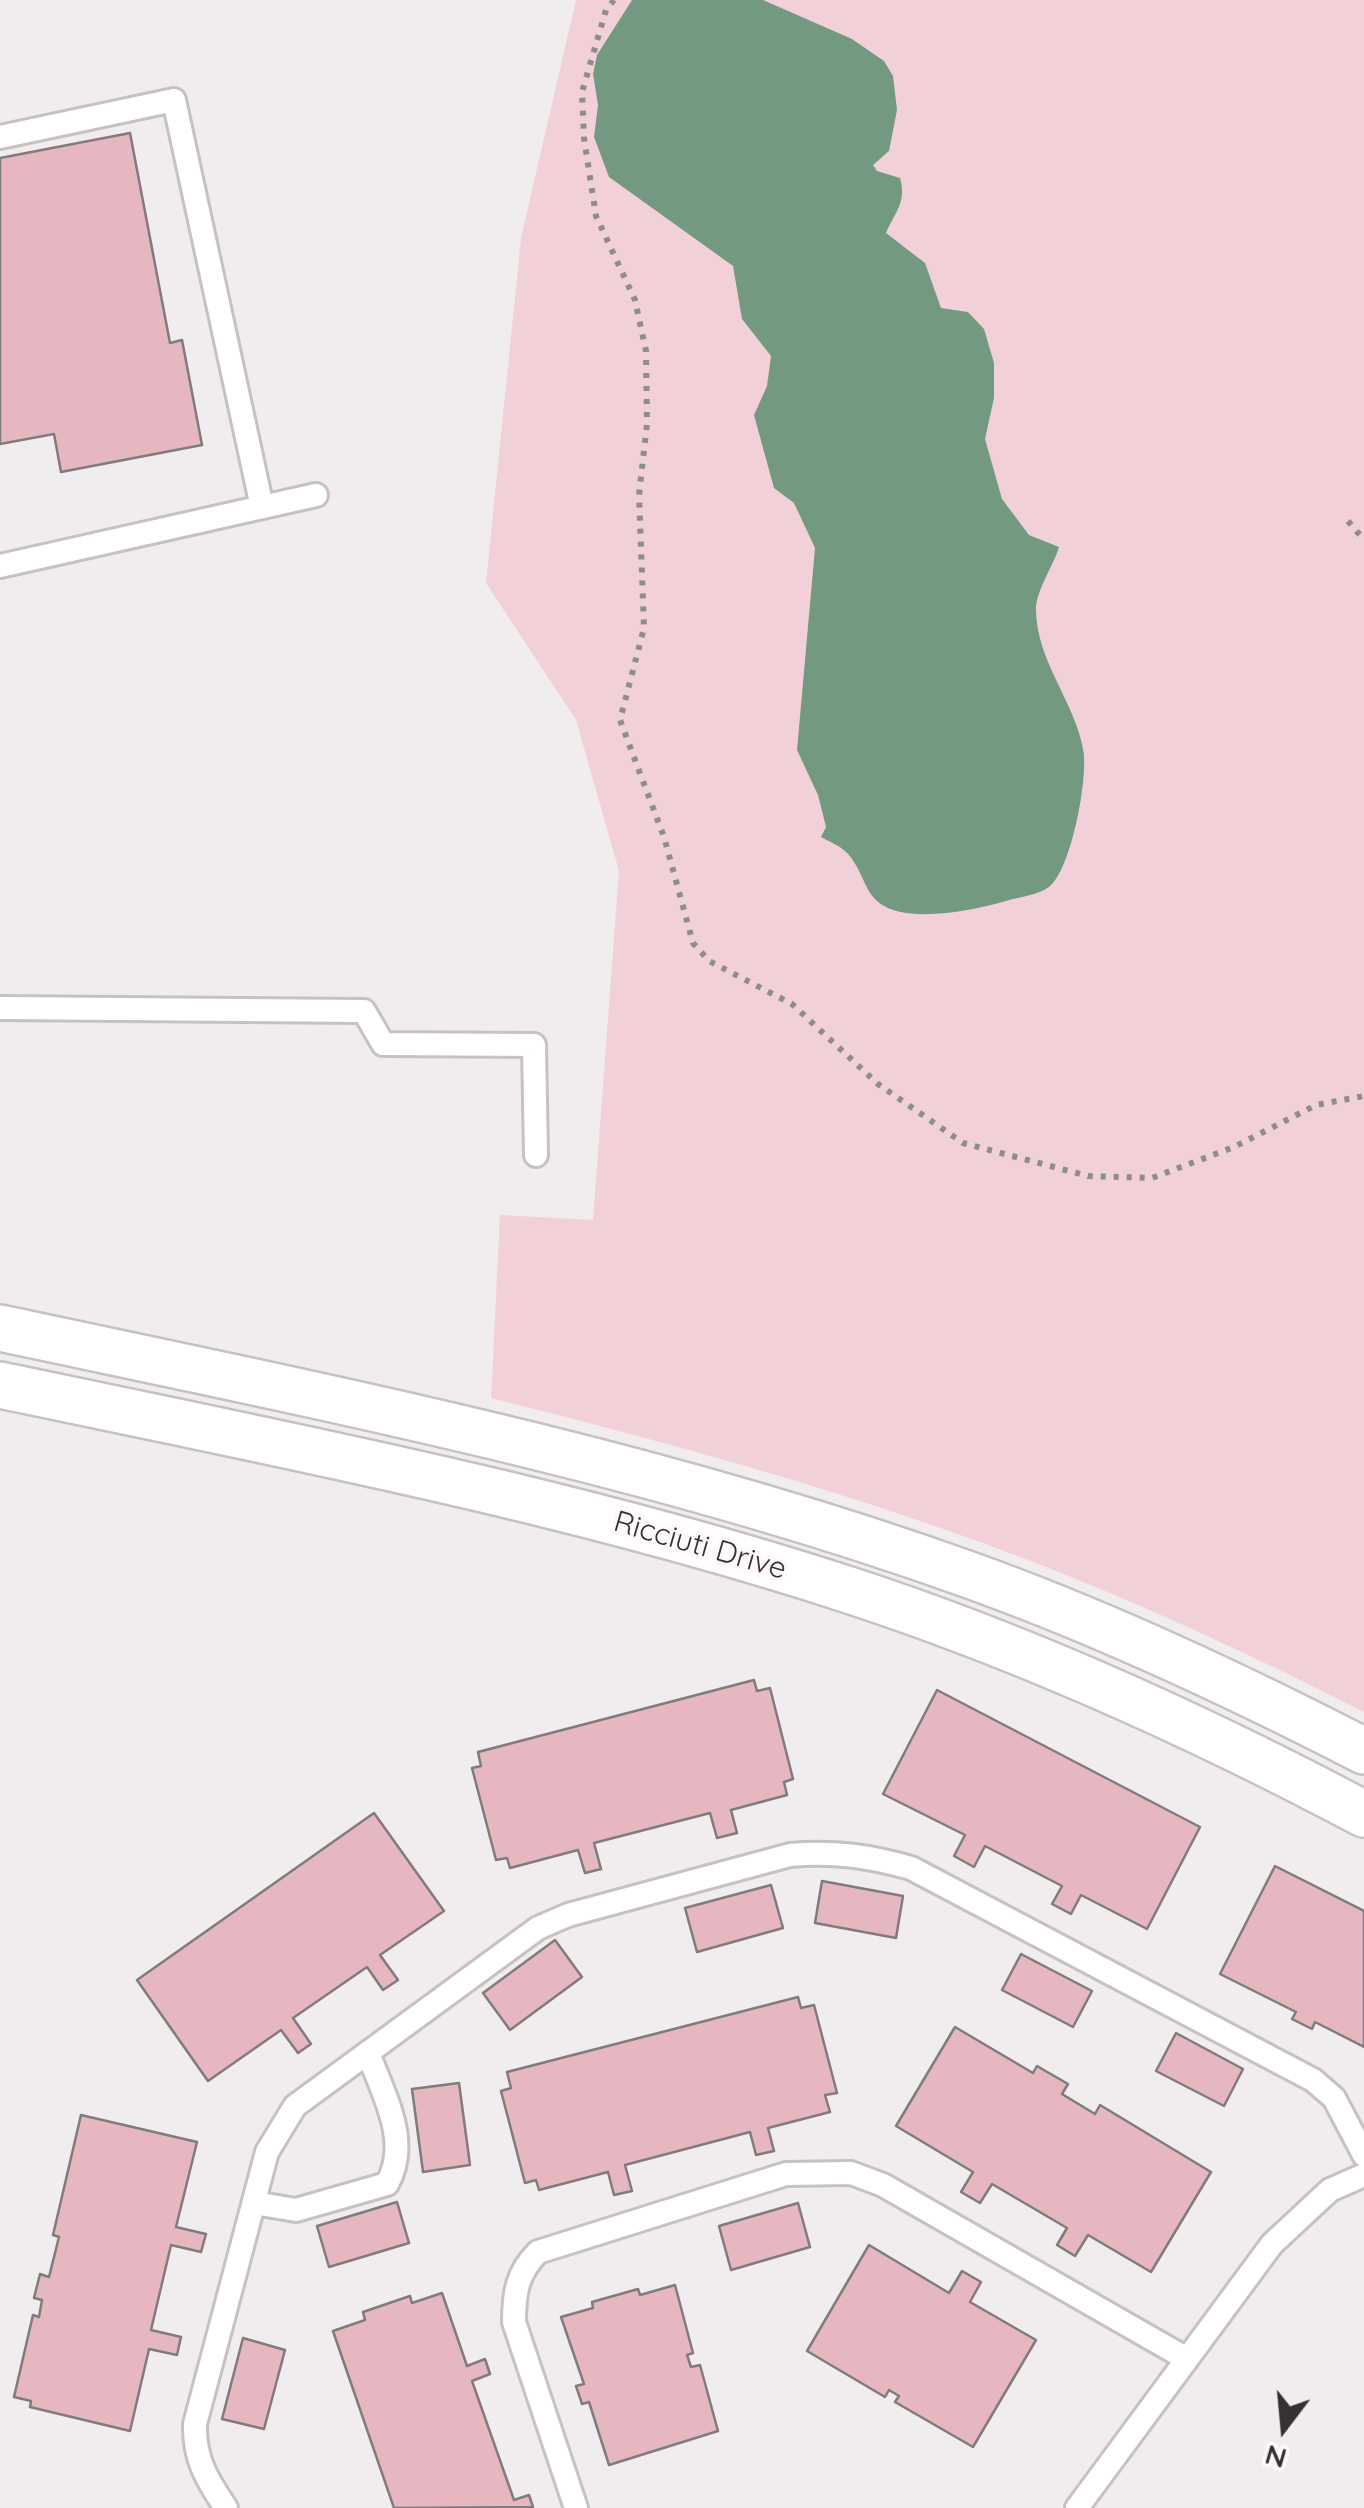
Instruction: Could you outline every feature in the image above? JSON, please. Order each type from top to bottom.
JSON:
[{"type":"street","name":"Ricciuti Drive","points":[[0,1328],[490,1433],[800,1518],[968,1574],[1124,1636],[1364,1751]]},
{"type":"street","name":"Ricciuti Drive","points":[[0,1386],[486,1488],[694,1543],[852,1591],[1085,1681],[1364,1814]]},
{"type":"lane","points":[[0,138],[174,100],[262,507]]},
{"type":"lane","points":[[0,566],[316,495]]},
{"type":"lane","points":[[0,1008],[364,1011],[384,1044],[534,1044],[536,1155]]},
{"type":"lane","points":[[226,2508],[203,2474],[194,2448],[195,2424],[267,2152],[287,2116],[538,1928],[568,1915],[790,1855],[825,1852],[910,1868],[1313,2080],[1334,2098],[1364,2155]]},
{"type":"lane","points":[[254,2203],[296,2210],[387,2184],[397,2167],[398,2138],[368,2053]]},
{"type":"lane","points":[[576,2508],[514,2322],[514,2292],[523,2267],[538,2252],[786,2174],[851,2173],[883,2185],[1187,2360]]},
{"type":"lane","points":[[1077,2508],[1300,2213],[1330,2190],[1364,2175]]},
{"type":"path","points":[[614,0],[606,10],[582,92],[584,138],[596,216],[636,300],[646,351],[647,424],[638,495],[644,628],[620,720],[664,837],[692,943],[709,961],[792,1004],[878,1084],[963,1142],[1088,1176],[1152,1178],[1234,1148],[1316,1105],[1364,1096]]},
{"type":"path","points":[[1348,521],[1364,540]]},
{"type":"shaded area","points":[[576,0],[1364,0],[1364,1712],[1173,1620],[977,1541],[736,1463],[491,1398],[500,1215],[593,1220],[619,871],[576,720],[486,583],[521,238]]},
{"type":"shaded area","points":[[632,0],[763,0],[852,39],[884,61],[893,76],[897,110],[889,151],[873,165],[877,171],[900,178],[902,186],[899,207],[886,233],[925,263],[941,308],[968,312],[984,329],[994,363],[994,398],[985,439],[1002,499],[1029,535],[1059,547],[1038,596],[1038,629],[1078,731],[1084,762],[1081,800],[1071,843],[1057,878],[1045,890],[950,913],[893,910],[872,895],[849,855],[821,837],[826,827],[818,795],[797,750],[815,548],[794,503],[774,488],[754,415],[767,386],[771,356],[742,319],[733,266],[609,177],[594,137],[598,105],[593,74],[597,55]]},
{"type":"building","points":[[130,133],[170,343],[182,340],[202,445],[61,472],[54,434],[0,444],[0,158]]},
{"type":"building","points":[[754,1680],[757,1691],[770,1688],[793,1779],[784,1782],[787,1795],[731,1810],[737,1833],[717,1838],[710,1813],[594,1843],[601,1869],[585,1873],[578,1850],[510,1868],[507,1858],[496,1860],[472,1768],[481,1766],[478,1752]]},
{"type":"building","points":[[937,1690],[1200,1827],[1147,1929],[1081,1895],[1071,1914],[1052,1904],[1062,1886],[985,1846],[974,1867],[954,1856],[965,1835],[883,1794]]},
{"type":"building","points":[[374,1813],[444,1911],[380,1955],[398,1980],[383,1990],[367,1967],[293,2018],[311,2044],[298,2053],[281,2030],[208,2081],[137,1980]]},
{"type":"building","points":[[1275,1866],[1364,1911],[1364,2047],[1315,2022],[1312,2029],[1292,2019],[1296,2012],[1220,1974]]},
{"type":"building","points":[[822,1881],[903,1896],[896,1938],[815,1923]]},
{"type":"building","points":[[771,1885],[783,1928],[697,1952],[685,1908]]},
{"type":"building","points":[[555,1940],[582,1977],[510,2030],[483,1993]]},
{"type":"building","points":[[1021,1954],[1092,1991],[1073,2027],[1002,1990]]},
{"type":"building","points":[[798,1997],[801,2008],[814,2005],[837,2093],[825,2095],[830,2112],[768,2128],[774,2151],[756,2155],[750,2132],[625,2165],[632,2191],[614,2195],[608,2172],[539,2190],[536,2180],[525,2183],[501,2091],[511,2088],[507,2072]]},
{"type":"building","points":[[955,2027],[1033,2073],[1037,2066],[1068,2084],[1062,2094],[1095,2114],[1100,2105],[1211,2172],[1151,2272],[1088,2235],[1075,2256],[1057,2245],[1067,2228],[992,2184],[980,2203],[961,2192],[973,2172],[896,2126]]},
{"type":"building","points":[[1176,2033],[1243,2069],[1224,2106],[1156,2071]]},
{"type":"building","points":[[459,2083],[470,2165],[423,2172],[412,2089]]},
{"type":"building","points":[[81,2115],[197,2142],[176,2227],[206,2234],[201,2252],[171,2245],[151,2330],[181,2337],[177,2355],[149,2349],[130,2431],[30,2407],[31,2401],[14,2397],[33,2315],[39,2317],[42,2300],[34,2298],[40,2274],[49,2277],[59,2237],[53,2235]]},
{"type":"building","points":[[397,2202],[409,2243],[329,2267],[317,2226]]},
{"type":"building","points":[[798,2203],[810,2247],[731,2270],[719,2226]]},
{"type":"building","points":[[869,2245],[949,2293],[962,2271],[981,2282],[970,2302],[1036,2340],[973,2447],[895,2402],[899,2396],[889,2390],[885,2397],[807,2351]]},
{"type":"building","points":[[675,2285],[693,2353],[687,2355],[691,2367],[700,2365],[718,2431],[609,2465],[589,2402],[582,2404],[576,2386],[584,2384],[561,2317],[593,2308],[592,2302],[638,2289],[640,2295]]},
{"type":"building","points":[[442,2293],[467,2366],[485,2359],[490,2374],[472,2381],[514,2500],[529,2495],[533,2507],[394,2508],[333,2331],[365,2320],[363,2312],[410,2296],[412,2303]]},
{"type":"building","points":[[243,2338],[285,2350],[264,2429],[222,2419]]}]
